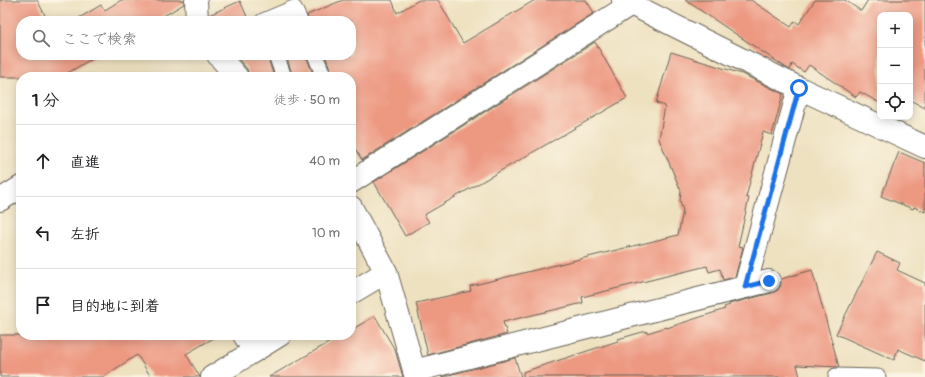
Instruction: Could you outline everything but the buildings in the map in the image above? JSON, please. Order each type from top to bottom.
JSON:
[{"type":"street","points":[[196,0],[197,16]]},
{"type":"street","points":[[356,179],[627,2],[799,88],[925,147]]},
{"type":"street","points":[[222,60],[233,72]]},
{"type":"street","points":[[745,287],[799,88]]},
{"type":"street","points":[[0,200],[16,190]]},
{"type":"street","points":[[356,216],[386,272],[415,374],[769,281]]},
{"type":"street","points":[[356,290],[386,272]]},
{"type":"street","points":[[212,377],[249,343],[261,340]]},
{"type":"lane","points":[[275,16],[294,8],[298,16]]},
{"type":"lane","points":[[278,60],[282,72]]},
{"type":"lane","points":[[317,60],[322,72]]},
{"type":"lane","points":[[836,376],[878,377]]},
{"type":"route","points":[[769,281],[745,287],[799,88]]}]
